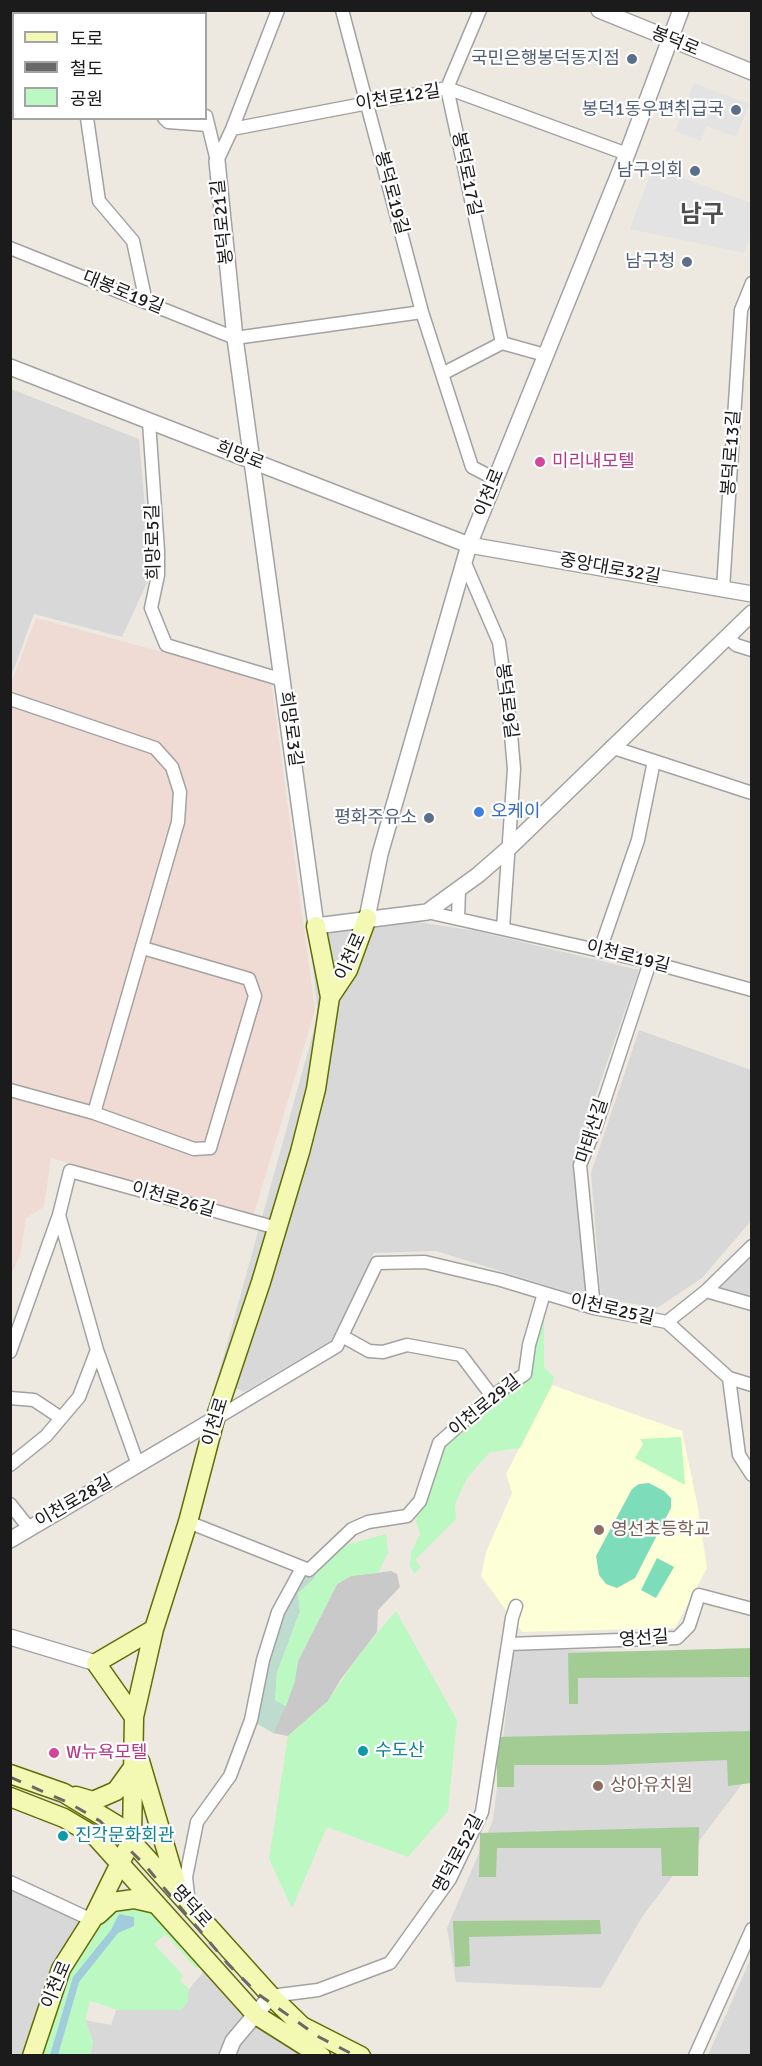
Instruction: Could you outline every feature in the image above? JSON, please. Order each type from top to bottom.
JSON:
[{"type":"main road","name":"이천로","points":[[32,2055],[61,1969],[92,1920],[132,1839],[134,1717],[154,1629],[188,1522],[215,1419],[277,1228],[316,1089],[330,998],[348,970],[367,918]]},
{"type":"main road","name":"희망로3길","points":[[316,926],[330,998]]},
{"type":"main road","points":[[134,1717],[96,1663],[154,1629]]},
{"type":"main road","points":[[133,1740],[184,1900]]},
{"type":"main road","points":[[64,1793],[93,1801],[116,1791],[134,1766]]},
{"type":"main road","name":"명덕로","points":[[10,1774],[64,1793],[117,1825],[271,1996],[302,2026],[361,2055]]},
{"type":"main road","name":"명덕로","points":[[10,1797],[64,1818],[96,1837],[121,1862],[256,2015],[321,2055]]},
{"type":"main road","points":[[92,1920],[112,1902],[134,1899],[156,1904]]},
{"type":"street","name":"봉덕로21길","points":[[251,459],[235,338],[217,161],[232,129],[278,10]]},
{"type":"street","name":"봉덕로19길","points":[[342,10],[422,312],[472,467],[495,478]]},
{"type":"street","points":[[447,88],[480,10]]},
{"type":"street","name":"봉덕로","points":[[599,10],[752,72]]},
{"type":"street","name":"이천로","points":[[367,918],[380,854],[469,545],[627,154],[681,10]]},
{"type":"street","name":"이천로12길","points":[[232,129],[447,88],[627,154]]},
{"type":"street","name":"봉덕로17길","points":[[447,88],[502,343]]},
{"type":"street","points":[[87,120],[99,201],[133,241],[146,302]]},
{"type":"street","points":[[166,120],[168,122],[207,120],[217,161]]},
{"type":"street","name":"대봉로19길","points":[[10,248],[235,338]]},
{"type":"street","name":"봉덕로13길","points":[[723,589],[741,310],[752,282]]},
{"type":"street","points":[[235,338],[422,312]]},
{"type":"street","points":[[442,374],[502,343],[546,355]]},
{"type":"street","name":"희망로","points":[[10,367],[469,545]]},
{"type":"street","name":"희망로5길","points":[[149,422],[158,551],[158,575],[151,608],[166,645],[283,680]]},
{"type":"street","name":"희망로3길","points":[[251,459],[316,926]]},
{"type":"street","name":"중앙대로32길","points":[[469,545],[752,594]]},
{"type":"street","name":"봉덕로9길","points":[[464,561],[499,642],[514,769],[509,848]]},
{"type":"street","points":[[316,926],[427,912],[509,848],[752,613]]},
{"type":"street","points":[[727,636],[736,645],[752,650]]},
{"type":"street","points":[[10,699],[155,748],[172,767],[180,792],[178,822],[94,1113]]},
{"type":"street","points":[[611,747],[752,793]]},
{"type":"street","points":[[600,950],[638,840],[654,761]]},
{"type":"street","points":[[503,928],[509,848]]},
{"type":"street","points":[[458,919],[459,889]]},
{"type":"street","name":"이천로19길","points":[[427,912],[600,950],[752,990]]},
{"type":"street","points":[[10,1090],[94,1113],[194,1149],[210,1148],[255,996],[249,979],[143,948]]},
{"type":"street","name":"마태산길","points":[[594,1308],[580,1165],[595,1129],[650,962]]},
{"type":"street","name":"이천로26길","points":[[58,1215],[70,1171],[277,1228]]},
{"type":"street","points":[[58,1215],[97,1350],[138,1465]]},
{"type":"street","points":[[10,1352],[58,1215]]},
{"type":"street","points":[[667,1322],[706,1291],[752,1246]]},
{"type":"street","name":"이천로25길","points":[[342,1336],[377,1263],[425,1262],[594,1308],[667,1322],[729,1378]]},
{"type":"street","points":[[706,1291],[752,1304]]},
{"type":"street","name":"이천로29길","points":[[302,1568],[309,1570],[352,1529],[368,1522],[407,1516],[420,1501],[439,1443],[492,1396],[525,1374],[529,1345],[544,1293]]},
{"type":"street","points":[[215,1419],[337,1346],[342,1336],[369,1350],[384,1352],[407,1345],[461,1355],[492,1396]]},
{"type":"street","points":[[10,1464],[46,1436],[79,1397],[97,1350]]},
{"type":"street","points":[[752,1385],[729,1378],[738,1450],[752,1475]]},
{"type":"street","points":[[10,1398],[34,1400],[61,1418]]},
{"type":"street","name":"이천로28길","points":[[10,1540],[215,1419]]},
{"type":"street","points":[[738,1450],[752,1454]]},
{"type":"street","points":[[10,1504],[29,1528]]},
{"type":"street","points":[[184,1900],[186,1877],[197,1822],[230,1776],[251,1720],[263,1660],[278,1612],[302,1568],[188,1522]]},
{"type":"street","name":"영선길","points":[[508,1644],[677,1638],[689,1626],[699,1595],[752,1609]]},
{"type":"street","name":"명덕로52길","points":[[271,1996],[318,1990],[390,1963],[450,1879],[482,1812],[516,1606]]},
{"type":"street","points":[[10,1637],[96,1663]]},
{"type":"street","points":[[10,1882],[92,1920]]},
{"type":"street","points":[[694,2055],[752,1929]]},
{"type":"street","points":[[227,2055],[233,2041],[271,1996]]},
{"type":"shaded area","points":[[694,83],[749,104],[736,137],[706,126],[701,141],[675,131]]},
{"type":"shaded area","points":[[653,167],[751,203],[751,234],[744,253],[630,229]]},
{"type":"shaded area","points":[[11,389],[139,439],[151,574],[122,637],[34,614],[11,677]]},
{"type":"shaded area","points":[[36,618],[271,681],[315,1010],[253,1217],[51,1158],[44,1207],[26,1218],[20,1255],[11,1275],[10,686]]},
{"type":"shaded area","points":[[412,921],[476,931],[639,970],[574,1158],[587,1298],[436,1251],[374,1253],[332,1340],[244,1392],[217,1380],[318,1015],[309,931]]},
{"type":"shaded area","points":[[639,1030],[751,1070],[751,1221],[702,1278],[657,1308],[601,1298],[591,1173]]},
{"type":"shaded area","points":[[751,1243],[751,1304],[706,1291]]},
{"type":"shaded area","name":"영선초등학교","points":[[552,1385],[682,1431],[698,1508],[707,1568],[675,1628],[522,1632],[481,1576],[486,1552],[512,1493],[506,1474]]},
{"type":"shaded area","points":[[325,1552],[314,1579],[298,1593],[300,1611],[277,1673],[275,1700],[286,1706],[273,1733],[251,1720],[263,1660],[302,1568]]},
{"type":"shaded area","points":[[391,1571],[397,1574],[400,1587],[378,1610],[377,1632],[341,1679],[328,1701],[288,1736],[273,1733],[288,1700],[298,1661],[337,1584],[351,1576]]},
{"type":"shaded area","points":[[751,1648],[751,1677],[578,1678],[578,1704],[569,1704],[568,1653]]},
{"type":"shaded area","points":[[514,1649],[653,1652],[751,1649],[751,1772],[642,1917],[601,1988],[456,1982],[447,1928],[493,1820]]},
{"type":"shaded area","points":[[751,1731],[751,1783],[728,1786],[727,1760],[606,1765],[514,1765],[514,1787],[497,1787],[497,1737]]},
{"type":"shaded area","points":[[699,1827],[698,1876],[662,1876],[661,1848],[497,1848],[496,1877],[479,1877],[480,1833]]},
{"type":"shaded area","points":[[10,1885],[88,1921],[30,2055],[11,2055]]},
{"type":"shaded area","points":[[600,1920],[601,1934],[469,1937],[470,1966],[455,1967],[453,1921]]},
{"type":"shaded area","points":[[751,1958],[751,2055],[708,2055]]},
{"type":"shaded area","points":[[210,1964],[256,2015],[321,2055],[90,2055],[93,2042],[85,2020],[111,2025],[116,2010],[182,2007],[189,1989]]},
{"type":"green space","points":[[537,1315],[544,1317],[544,1367],[554,1377],[552,1385],[520,1448],[490,1452],[467,1478],[455,1504],[456,1519],[415,1560],[421,1567],[414,1574],[410,1565],[411,1553],[420,1534],[416,1521],[439,1443],[524,1374]]},
{"type":"green space","points":[[681,1437],[685,1485],[635,1458],[643,1444],[640,1439]]},
{"type":"green space","points":[[649,1483],[664,1491],[671,1498],[671,1508],[635,1578],[617,1588],[606,1584],[599,1575],[596,1556],[632,1489],[639,1484]]},
{"type":"green space","points":[[386,1534],[388,1553],[378,1573],[351,1576],[337,1584],[298,1661],[295,1681],[286,1706],[275,1700],[277,1673],[300,1611],[298,1593],[314,1579],[328,1550]]},
{"type":"green space","points":[[657,1558],[674,1567],[656,1598],[641,1590]]},
{"type":"green space","points":[[396,1611],[457,1720],[448,1811],[408,1857],[327,1827],[292,1908],[269,1859],[288,1736],[328,1701],[360,1654]]},
{"type":"green space","points":[[112,1902],[156,1904],[210,1964],[196,1968],[165,1934],[154,1944],[182,1974],[181,1982],[189,1989],[188,2001],[182,2010],[118,2010],[90,2001],[85,2020],[93,2042],[90,2055],[32,2056],[61,1969]]},
{"type":"water","points":[[119,1914],[134,1917],[134,1926],[118,1933],[79,1982],[58,2055],[50,2055],[73,1977],[111,1930]]},
{"type":"railway","points":[[10,1777],[69,1803],[100,1821],[144,1864],[228,1964],[258,1994],[319,2037],[356,2056]]},
{"type":"place","name":"국민은행봉덕동지점","points":[[632,59]]},
{"type":"place","name":"봉덕1동우편취급국","points":[[736,110]]},
{"type":"place","name":"남구의회","points":[[695,171]]},
{"type":"place","name":"남구청","points":[[687,262]]},
{"type":"place","name":"미리내모텔","points":[[540,462]]},
{"type":"place","name":"오케이","points":[[479,812]]},
{"type":"place","name":"평화주유소","points":[[429,818]]},
{"type":"place","name":"영선초등학교","points":[[599,1530]]},
{"type":"place","name":"수도산","points":[[363,1751]]},
{"type":"place","name":"W뉴욕모텔","points":[[54,1753]]},
{"type":"place","name":"상아유치원","points":[[598,1786]]},
{"type":"place","name":"진각문화회관","points":[[63,1836]]},
{"type":"district","name":"남구","points":[[702,216]]}]
